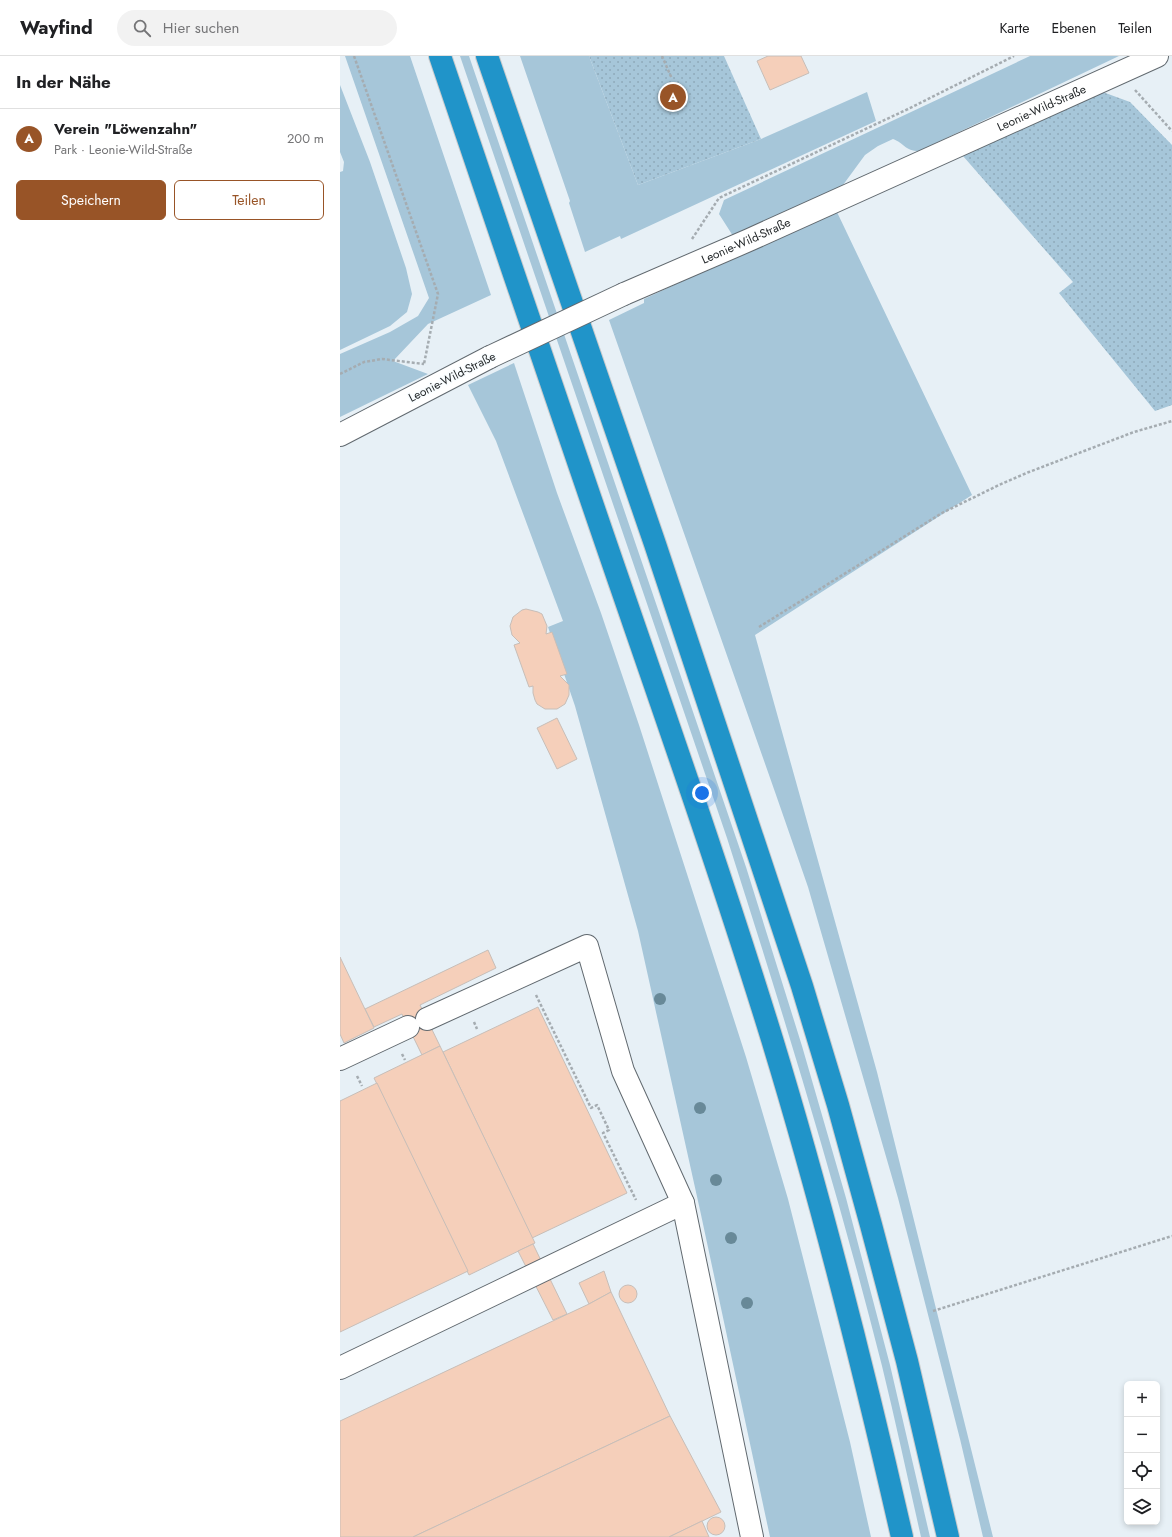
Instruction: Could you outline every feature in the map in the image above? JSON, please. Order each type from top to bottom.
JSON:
[{"type":"highway","points":[[440,56],[683,766],[768,1027],[825,1225],[862,1365],[902,1537]]},
{"type":"highway","points":[[487,56],[655,544],[800,978],[838,1105],[871,1225],[907,1361],[948,1537]]},
{"type":"street","name":"Leonie-Wild-Straße","points":[[340,436],[490,358],[624,294],[749,240],[1157,56]]},
{"type":"street","points":[[340,1059],[587,946],[623,1071],[682,1203],[752,1537]]},
{"type":"street","points":[[340,1368],[682,1203]]},
{"type":"path","points":[[340,374],[364,362],[382,359],[424,364],[438,294],[354,56]]},
{"type":"path","points":[[662,56],[672,79]]},
{"type":"path","points":[[719,198],[908,109],[1014,56]]},
{"type":"path","points":[[1120,74],[1172,131]]},
{"type":"path","points":[[758,628],[942,513],[1029,472],[1134,432],[1172,421]]},
{"type":"path","points":[[526,973],[591,1108],[597,1105],[609,1130],[603,1133],[645,1220]]},
{"type":"path","points":[[933,1311],[1172,1236]]},
{"type":"shaded area","points":[[345,56],[410,56],[491,295],[428,324],[393,361],[428,374],[340,417],[340,354],[390,332],[418,316],[429,298]]},
{"type":"shaded area","points":[[460,56],[469,56],[746,867],[802,1046],[846,1198],[890,1365],[930,1537],[921,1537],[882,1366],[847,1233],[809,1101],[748,904],[727,838]]},
{"type":"shaded area","points":[[520,56],[589,56],[638,185],[761,139],[867,92],[876,121],[621,239],[620,236],[585,252],[569,203],[570,201]]},
{"type":"shaded area","points":[[589,56],[724,56],[761,139],[638,185]]},
{"type":"shaded area","points":[[1030,56],[1119,56],[919,151],[911,150],[893,139],[878,146],[865,155],[843,185],[820,198],[733,236],[719,214],[724,200]]},
{"type":"shaded area","points":[[340,85],[370,162],[406,268],[412,294],[407,312],[390,326],[340,350],[340,172],[343,171],[344,162],[340,152]]},
{"type":"shaded area","points":[[1100,91],[1130,102],[1172,145],[1172,405],[1155,411],[1059,293],[1073,282],[963,156]]},
{"type":"shaded area","points":[[836,210],[972,495],[755,635],[877,1072],[993,1537],[983,1537],[960,1439],[898,1198],[808,887],[609,320],[644,303],[644,299]]},
{"type":"shaded area","points":[[514,363],[557,493],[601,613],[639,725],[746,1057],[788,1199],[850,1442],[871,1537],[770,1537],[638,931],[575,706],[548,627],[563,621],[496,441],[468,385]]},
{"type":"building","points":[[768,56],[801,56],[809,73],[770,90],[757,61]]},
{"type":"building","points":[[526,609],[542,614],[547,626],[546,634],[552,632],[567,674],[560,676],[569,685],[569,695],[565,704],[557,709],[545,709],[537,704],[533,693],[533,686],[529,687],[514,645],[520,643],[512,635],[510,626],[513,617],[522,610]]},
{"type":"building","points":[[557,718],[577,759],[557,769],[537,728]]},
{"type":"building","points":[[488,950],[496,968],[420,1005],[440,1046],[422,1055],[402,1014],[374,1027],[365,1009]]},
{"type":"building","points":[[340,957],[374,1028],[344,1043],[340,1034]]},
{"type":"building","points":[[538,1007],[627,1193],[532,1238],[443,1052]]},
{"type":"building","points":[[440,1046],[535,1243],[469,1275],[374,1078]]},
{"type":"building","points":[[377,1083],[468,1271],[340,1332],[340,1101]]},
{"type":"building","points":[[533,1244],[567,1314],[553,1320],[518,1251]]},
{"type":"building","points":[[604,1271],[611,1292],[589,1304],[579,1283]]},
{"type":"building","points":[[628,1285],[634,1288],[637,1294],[634,1300],[628,1303],[622,1300],[619,1294],[622,1288]]},
{"type":"building","points":[[611,1292],[670,1416],[413,1537],[340,1537],[340,1421],[589,1304]]},
{"type":"building","points":[[670,1416],[721,1512],[669,1537],[413,1537]]},
{"type":"building","points":[[712,1517],[720,1517],[725,1522],[723,1533],[720,1535],[712,1535],[707,1530],[707,1522]]},
{"type":"building","points":[[702,1521],[709,1537],[669,1537]]},
{"type":"place","name":"Verein \"Löwenzahn\"","points":[[673,97]]}]
